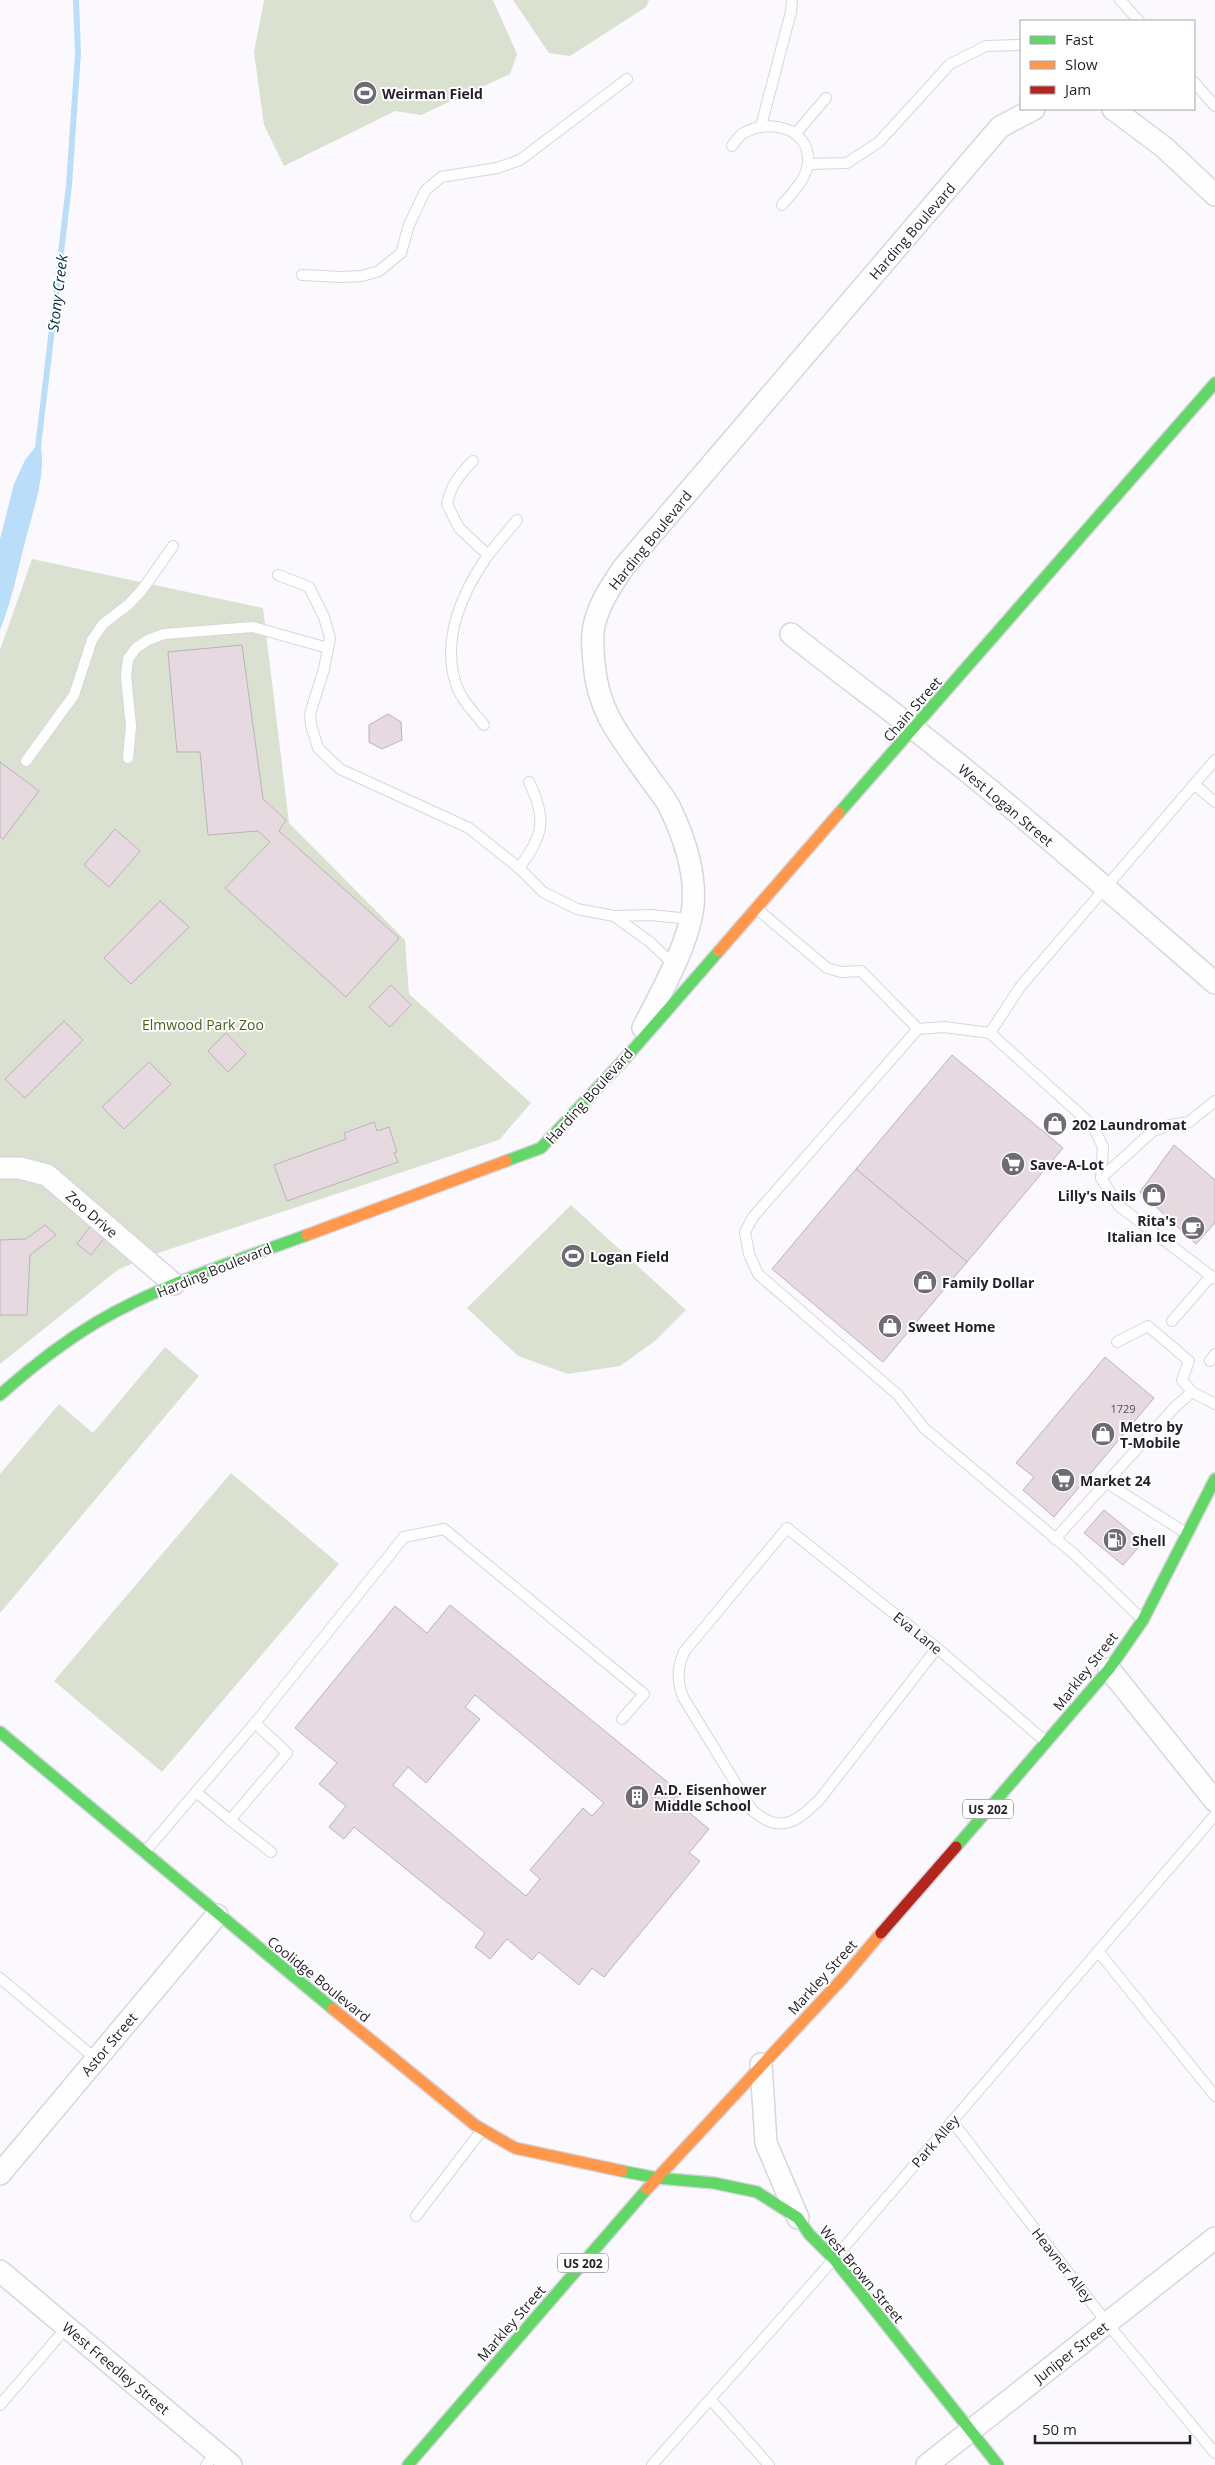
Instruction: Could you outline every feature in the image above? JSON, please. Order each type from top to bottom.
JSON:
[{"type":"main road","name":"Chain Street","points":[[630,1053],[1215,384]]},
{"type":"main road","name":"Harding Boulevard","points":[[0,1395],[29,1369],[97,1322],[174,1284],[541,1148],[630,1053]]},
{"type":"main road","name":"Markley Street","points":[[408,2465],[657,2178],[843,1978],[1109,1669],[1143,1620],[1215,1479]]},
{"type":"main road","name":"Coolidge Boulevard","points":[[0,1732],[217,1915],[483,2130],[515,2148],[657,2178]]},
{"type":"main road","name":"West Brown Street","points":[[657,2178],[714,2183],[757,2192],[798,2218],[809,2234],[834,2259],[998,2465]]},
{"type":"street","name":"Harding Boulevard","points":[[630,1053],[674,965],[690,920],[693,906],[692,872],[670,807],[616,731],[602,706],[595,680],[593,650],[594,623],[605,596],[623,568],[1000,127],[1032,110]]},
{"type":"street","points":[[1114,110],[1165,148],[1215,195]]},
{"type":"street","name":"West Logan Street","points":[[792,634],[849,681],[914,729],[1106,888],[1215,983]]},
{"type":"street","name":"Zoo Drive","points":[[0,1168],[20,1168],[47,1175],[174,1284]]},
{"type":"street","points":[[1109,1669],[1215,1802]]},
{"type":"street","name":"Astor Street","points":[[0,2174],[217,1915]]},
{"type":"street","points":[[762,2064],[766,2143],[798,2218]]},
{"type":"street","name":"Juniper Street","points":[[927,2465],[1215,2238]]},
{"type":"street","name":"West Freedley Street","points":[[0,2271],[67,2327],[218,2461]]},
{"type":"lane","points":[[761,126],[791,12],[792,0]]},
{"type":"lane","points":[[1120,0],[1138,20]]},
{"type":"lane","points":[[808,164],[847,162],[879,142],[950,64],[986,46],[1020,44]]},
{"type":"lane","points":[[302,275],[362,276],[379,271],[402,253],[410,225],[425,191],[441,177],[497,168],[520,160],[627,79]]},
{"type":"lane","points":[[1195,83],[1215,106]]},
{"type":"lane","points":[[796,133],[826,98]]},
{"type":"lane","points":[[732,146],[741,134],[761,126],[779,127],[796,133],[806,144],[808,164],[801,181],[782,205]]},
{"type":"lane","points":[[473,461],[459,475],[451,488],[447,504],[459,528],[488,554]]},
{"type":"lane","points":[[484,724],[465,703],[456,684],[452,662],[453,635],[464,596],[488,554],[517,520]]},
{"type":"lane","points":[[26,761],[74,695],[92,640],[103,624],[129,604],[142,590],[173,546]]},
{"type":"lane","points":[[278,575],[309,587],[326,624],[330,638],[310,714],[318,748],[340,769],[469,828],[519,868],[543,892],[577,909],[614,916],[651,915],[690,920]]},
{"type":"lane","points":[[128,758],[131,726],[126,676],[128,659],[136,648],[148,640],[164,634],[253,627],[328,648]]},
{"type":"lane","points":[[990,1033],[1020,988],[1215,760]]},
{"type":"lane","points":[[519,868],[531,852],[542,819],[537,799],[529,782]]},
{"type":"lane","points":[[1195,785],[1215,802]]},
{"type":"lane","points":[[757,909],[828,968],[841,972],[861,972],[918,1029]]},
{"type":"lane","points":[[614,916],[650,942],[674,965]]},
{"type":"lane","points":[[1143,1620],[1056,1539],[924,1428],[898,1395],[758,1274],[749,1254],[745,1232],[753,1217],[918,1029],[944,1027],[990,1033],[1093,1126],[1103,1147],[1101,1178],[1118,1206],[1213,1277],[1172,1321]]},
{"type":"lane","points":[[1101,1178],[1153,1132],[1170,1125],[1189,1122],[1215,1101]]},
{"type":"lane","points":[[1117,1342],[1148,1326],[1189,1361],[1182,1380],[1192,1392],[1215,1404]]},
{"type":"lane","points":[[1056,1539],[1192,1392]]},
{"type":"lane","points":[[1107,1483],[1188,1534]]},
{"type":"lane","name":"Eva Lane","points":[[937,1648],[820,1799],[805,1814],[790,1821],[776,1824],[764,1821],[752,1810],[684,1697],[677,1681],[678,1666],[684,1652],[787,1528],[937,1648],[1046,1742]]},
{"type":"lane","points":[[144,1853],[255,1723],[404,1537],[444,1529],[644,1694],[622,1719]]},
{"type":"lane","points":[[230,1820],[287,1753],[255,1723]]},
{"type":"lane","points":[[196,1792],[271,1852]]},
{"type":"lane","name":"Park Alley","points":[[652,2465],[712,2400],[1215,1815]]},
{"type":"lane","points":[[1098,1951],[1215,2096]]},
{"type":"lane","points":[[0,1978],[96,2059]]},
{"type":"lane","name":"Heavner Alley","points":[[952,2121],[1107,2323],[1215,2453]]},
{"type":"lane","points":[[416,2216],[483,2130]]},
{"type":"lane","points":[[0,2405],[67,2327]]},
{"type":"lane","points":[[712,2400],[769,2465]]},
{"type":"green space","name":"Weirman Field","points":[[264,0],[493,0],[517,54],[510,74],[421,115],[395,111],[284,166],[264,125],[254,52]]},
{"type":"green space","points":[[513,0],[649,0],[646,7],[570,56],[549,53]]},
{"type":"green space","name":"Elmwood Park Zoo","points":[[32,559],[263,608],[289,823],[405,940],[409,994],[531,1103],[499,1140],[161,1252],[119,1269],[0,1364],[0,650]]},
{"type":"green space","name":"Logan Field","points":[[571,1205],[686,1310],[655,1341],[620,1366],[568,1374],[518,1356],[467,1308]]},
{"type":"green space","points":[[165,1347],[199,1376],[0,1613],[0,1474],[59,1404],[93,1433]]},
{"type":"green space","points":[[231,1473],[339,1564],[162,1772],[54,1681]]},
{"type":"water","points":[[40,441],[42,465],[39,490],[0,630],[0,539],[14,484],[25,460]]},
{"type":"building","points":[[242,645],[263,799],[286,820],[279,831],[399,938],[346,997],[225,888],[270,842],[258,831],[208,835],[200,752],[177,752],[168,652]]},
{"type":"building","points":[[388,714],[401,722],[402,740],[382,749],[369,742],[369,725]]},
{"type":"building","points":[[0,762],[39,791],[3,839],[0,837]]},
{"type":"building","points":[[115,829],[140,851],[109,887],[84,865]]},
{"type":"building","points":[[160,901],[189,927],[131,984],[104,958]]},
{"type":"building","points":[[391,985],[411,1005],[390,1027],[369,1007]]},
{"type":"building","points":[[64,1021],[83,1040],[25,1098],[5,1079]]},
{"type":"building","points":[[226,1033],[246,1054],[228,1072],[208,1051]]},
{"type":"building","points":[[952,1055],[1063,1148],[967,1262],[856,1169]]},
{"type":"building","points":[[149,1062],[171,1084],[124,1129],[102,1107]]},
{"type":"building","points":[[374,1122],[377,1131],[389,1127],[397,1152],[394,1153],[398,1162],[287,1201],[274,1165],[346,1139],[344,1133]]},
{"type":"building","points":[[1174,1145],[1215,1180],[1215,1223],[1196,1244],[1140,1192]]},
{"type":"building","points":[[856,1169],[967,1262],[883,1362],[772,1269]]},
{"type":"building","points":[[92,1224],[106,1236],[91,1255],[77,1244]]},
{"type":"building","points":[[45,1225],[56,1235],[30,1255],[27,1315],[0,1315],[0,1240],[26,1239]]},
{"type":"building","points":[[1105,1357],[1154,1398],[1054,1517],[1023,1490],[1034,1477],[1016,1463]]},
{"type":"building","points":[[1104,1510],[1143,1542],[1123,1565],[1084,1533]]},
{"type":"building","name":"A.D. Eisenhower Middle School","points":[[450,1605],[681,1793],[675,1801],[709,1829],[689,1853],[700,1861],[604,1977],[592,1968],[579,1985],[539,1952],[532,1960],[507,1939],[490,1959],[475,1947],[485,1933],[354,1827],[344,1839],[329,1827],[346,1806],[319,1784],[337,1763],[295,1728],[395,1606],[427,1633]],"holes":[[[475,1695],[604,1803],[592,1816],[583,1808],[530,1870],[540,1879],[526,1896],[393,1785],[408,1767],[426,1783],[480,1719],[465,1707]]]},
{"type":"waterway","name":"Stony Creek","points":[[38,447],[69,185],[78,53],[76,0]]},
{"type":"traffic: fast","points":[[839,813],[1215,383]]},
{"type":"traffic: fast","points":[[506,1161],[541,1148],[630,1053],[719,951]]},
{"type":"traffic: fast","points":[[0,1395],[59,1347],[122,1308],[200,1274],[307,1235]]},
{"type":"traffic: fast","points":[[956,1847],[1109,1669],[1143,1620],[1215,1479]]},
{"type":"traffic: fast","points":[[0,1732],[333,2009]]},
{"type":"traffic: fast","points":[[622,2171],[657,2178],[714,2183],[757,2192],[798,2218],[809,2234],[834,2259],[998,2465]]},
{"type":"traffic: fast","points":[[408,2465],[647,2189]]},
{"type":"traffic: slow","points":[[719,951],[839,813]]},
{"type":"traffic: slow","points":[[307,1235],[506,1161]]},
{"type":"traffic: slow","points":[[647,2189],[843,1978],[881,1933]]},
{"type":"traffic: slow","points":[[333,2009],[475,2125],[515,2148],[622,2171]]},
{"type":"traffic: jam","points":[[881,1933],[956,1847]]},
{"type":"place","name":"Weirman Field","points":[[365,93]]},
{"type":"place","name":"202 Laundromat","points":[[1055,1124]]},
{"type":"place","name":"Save-A-Lot","points":[[1013,1164]]},
{"type":"place","name":"Lilly's Nails","points":[[1154,1195]]},
{"type":"place","name":"Rita's Italian Ice","points":[[1193,1228]]},
{"type":"place","name":"Logan Field","points":[[573,1256]]},
{"type":"place","name":"Family Dollar","points":[[925,1282]]},
{"type":"place","name":"Sweet Home","points":[[890,1326]]},
{"type":"place","name":"Metro by T-Mobile","points":[[1103,1434]]},
{"type":"place","name":"Market 24","points":[[1063,1480]]},
{"type":"place","name":"Shell","points":[[1115,1540]]},
{"type":"place","name":"A.D. Eisenhower Middle School","points":[[637,1797]]}]
